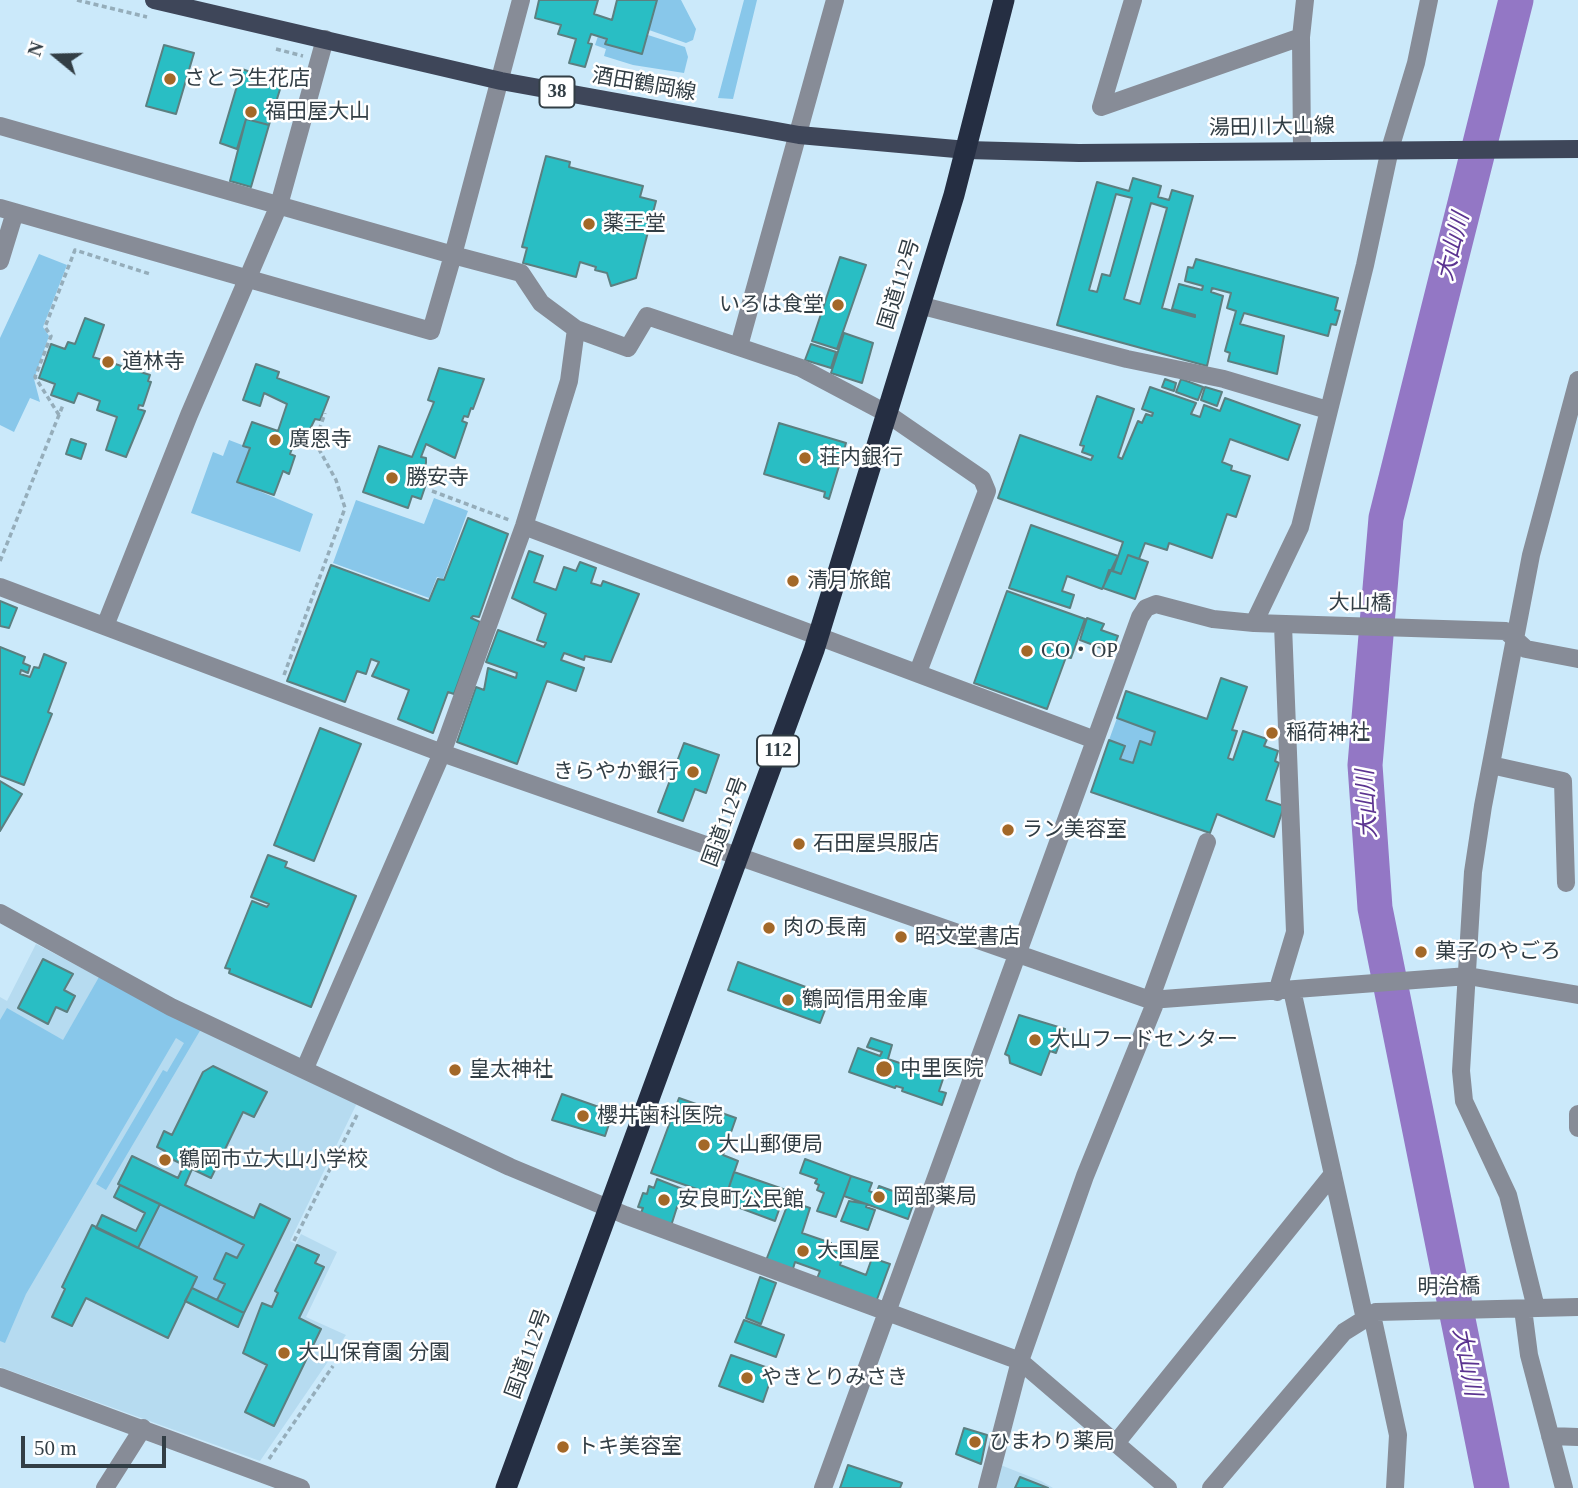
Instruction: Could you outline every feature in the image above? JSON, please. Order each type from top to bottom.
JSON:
[{"type":"highway","name":"国道112号","points":[[506,1488],[820,635],[967,150],[1004,0]]},
{"type":"main road","name":"酒田鶴岡線","points":[[154,0],[501,81],[799,135],[967,150]]},
{"type":"main road","name":"湯田川大山線","points":[[967,150],[1079,153],[1578,149]]},
{"type":"street","points":[[0,261],[8,210],[431,331],[521,0]]},
{"type":"street","points":[[739,346],[835,0]]},
{"type":"street","points":[[1133,0],[1101,107],[1301,37]]},
{"type":"street","points":[[1302,150],[1301,37],[1305,0]]},
{"type":"street","points":[[1254,624],[1300,527],[1429,0]]},
{"type":"street","points":[[105,626],[189,415],[250,279],[279,205],[325,39]]},
{"type":"street","points":[[0,126],[520,273],[541,303],[576,329],[628,348],[647,316],[801,368],[886,413],[982,479],[987,491],[918,673]]},
{"type":"street","points":[[919,305],[1127,359],[1224,379],[1328,410]]},
{"type":"street","points":[[305,1069],[442,753],[524,526],[569,381],[576,329]]},
{"type":"street","points":[[1564,1488],[1529,1355],[1529,1309],[1508,1195],[1464,1101],[1461,1071],[1473,872],[1490,765],[1531,555],[1578,380]]},
{"type":"street","points":[[524,526],[1095,740]]},
{"type":"street","points":[[0,587],[442,753],[1153,1000],[1468,976],[1578,995]]},
{"type":"street","name":"大山橋","points":[[823,1488],[1020,953],[1140,617],[1146,608],[1156,604],[1213,619],[1254,624],[1506,631],[1526,649],[1578,659]]},
{"type":"street","points":[[1288,625],[1295,932],[1291,990],[1333,1174],[1371,1315],[1398,1435],[1395,1488]]},
{"type":"street","points":[[1490,765],[1563,781],[1566,883]]},
{"type":"street","points":[[988,1488],[1020,1361],[1085,1176],[1153,1000],[1207,842]]},
{"type":"street","points":[[0,913],[171,1007],[510,1167],[609,1209],[1020,1361],[1168,1488]]},
{"type":"street","points":[[1578,1114],[1578,1128]]},
{"type":"street","points":[[1116,1443],[1333,1174]]},
{"type":"street","name":"明治橋","points":[[1371,1315],[1578,1307]]},
{"type":"street","points":[[1211,1488],[1344,1332],[1371,1315]]},
{"type":"street","points":[[0,1377],[301,1488]]},
{"type":"street","points":[[105,1488],[143,1428]]},
{"type":"street","points":[[1550,1436],[1578,1437]]},
{"type":"path","points":[[59,415],[35,377],[51,336],[45,327],[75,250],[150,274]]},
{"type":"path","points":[[0,561],[63,405]]},
{"type":"path","points":[[279,691],[345,508],[336,480],[315,442],[325,413]]},
{"type":"path","points":[[432,491],[524,526]]},
{"type":"path","points":[[294,1241],[365,1098]]},
{"type":"path","points":[[260,1472],[333,1366]]},
{"type":"shaded area","points":[[657,0],[681,0],[696,29],[693,40],[686,43],[649,30]]},
{"type":"shaded area","points":[[744,0],[757,0],[733,99],[718,98]]},
{"type":"shaded area","points":[[648,35],[685,47],[688,57],[684,73],[633,65],[604,56],[606,49],[595,45],[598,36],[607,39],[606,44],[642,54]]},
{"type":"shaded area","points":[[39,254],[67,265],[43,327],[49,336],[34,379],[40,402],[30,398],[14,432],[0,425],[0,338]]},
{"type":"shaded area","points":[[229,440],[250,448],[238,482],[313,514],[300,552],[191,513],[213,452],[223,456]]},
{"type":"shaded area","points":[[434,498],[468,511],[443,579],[437,577],[429,598],[333,563],[356,500],[424,524]]},
{"type":"shaded area","points":[[1117,718],[1155,732],[1151,745],[1140,742],[1133,763],[1120,759],[1125,745],[1109,740]]},
{"type":"shaded area","name":"鶴岡市立大山小学校","points":[[36,944],[168,1013],[357,1103],[290,1241],[296,1244],[301,1234],[337,1252],[306,1317],[346,1335],[260,1461],[0,1367],[0,997],[7,1001]]},
{"type":"shaded area","points":[[99,977],[201,1029],[106,1190],[96,1184],[163,1070],[167,1072],[184,1043],[176,1038],[26,1294],[5,1343],[0,1341],[0,1020],[7,1008],[63,1040]]},
{"type":"shaded area","points":[[160,1204],[244,1245],[237,1258],[226,1253],[214,1278],[225,1284],[217,1300],[192,1288],[197,1276],[138,1248]]},
{"type":"shaded area","points":[[998,1464],[1041,1481],[1053,1488],[992,1488]]},
{"type":"building","points":[[539,0],[598,0],[594,14],[612,20],[617,0],[657,0],[642,54],[605,44],[607,39],[591,34],[588,43],[592,44],[585,67],[569,63],[576,39],[558,34],[561,25],[535,18]]},
{"type":"building","name":"さとう生花店","points":[[164,45],[194,53],[176,114],[146,106]]},
{"type":"building","name":"福田屋大山","points":[[242,69],[256,74],[255,78],[281,86],[269,125],[246,119],[237,149],[220,143]]},
{"type":"building","points":[[246,119],[269,125],[251,187],[230,181]]},
{"type":"building","name":"薬王堂","points":[[546,156],[570,162],[569,167],[643,186],[640,197],[656,201],[636,278],[611,286],[607,273],[580,262],[576,277],[523,263],[527,248],[522,247]]},
{"type":"building","points":[[1133,178],[1161,186],[1158,197],[1169,200],[1172,190],[1193,196],[1162,308],[1195,317],[1172,309],[1179,284],[1202,290],[1203,286],[1185,281],[1188,267],[1193,268],[1196,259],[1338,298],[1335,310],[1340,311],[1336,325],[1331,324],[1328,336],[1244,313],[1240,324],[1284,336],[1277,374],[1228,361],[1230,353],[1225,351],[1236,311],[1227,308],[1231,293],[1212,288],[1211,292],[1223,296],[1207,366],[1057,325],[1097,182],[1129,191]],"holes":[[[1116,194],[1132,198],[1110,276],[1102,274],[1097,292],[1089,290]],[[1151,203],[1167,208],[1140,304],[1124,299]]]},
{"type":"building","points":[[840,257],[866,265],[837,349],[812,341]]},
{"type":"building","points":[[85,318],[104,325],[93,357],[150,375],[148,381],[151,382],[143,406],[139,405],[138,409],[145,411],[126,457],[106,450],[117,417],[97,410],[100,401],[78,393],[74,403],[51,395],[55,384],[39,378],[51,344],[65,349],[68,342],[75,344]]},
{"type":"building","points":[[844,333],[873,343],[862,383],[831,373]]},
{"type":"building","points":[[811,344],[836,352],[831,368],[805,360]]},
{"type":"building","points":[[256,364],[279,372],[277,378],[329,397],[320,420],[315,419],[304,441],[296,438],[290,454],[295,456],[289,474],[283,471],[274,495],[237,482],[250,448],[243,446],[252,422],[278,431],[287,404],[264,393],[260,406],[243,400]]},
{"type":"building","points":[[439,368],[484,379],[473,409],[471,408],[468,417],[464,416],[462,421],[467,423],[455,458],[426,444],[421,457],[426,458],[426,463],[421,476],[428,478],[421,499],[412,496],[408,508],[363,492],[379,446],[412,457],[434,402],[428,400]]},
{"type":"building","points":[[1165,379],[1176,383],[1174,391],[1162,387]]},
{"type":"building","points":[[1181,379],[1203,387],[1198,400],[1176,392]]},
{"type":"building","points":[[1150,387],[1196,403],[1191,414],[1200,417],[1204,405],[1220,411],[1225,398],[1300,425],[1288,460],[1230,439],[1222,462],[1232,466],[1231,470],[1250,476],[1236,517],[1227,514],[1212,558],[1169,543],[1167,550],[1145,543],[1139,559],[1128,555],[1121,574],[1113,571],[1123,542],[998,498],[1020,435],[1091,460],[1093,456],[1082,452],[1084,446],[1080,445],[1097,396],[1134,409],[1118,457],[1122,459],[1138,421],[1142,423],[1146,414],[1152,416],[1153,413],[1142,409]]},
{"type":"building","points":[[1205,387],[1222,392],[1217,406],[1201,400]]},
{"type":"building","name":"荘内銀行","points":[[779,423],[846,443],[829,499],[824,497],[825,492],[764,474]]},
{"type":"building","points":[[71,439],[86,444],[81,459],[66,454]]},
{"type":"building","points":[[468,518],[508,534],[479,617],[471,618],[480,622],[454,694],[448,692],[433,733],[398,719],[409,690],[372,676],[379,662],[371,659],[366,674],[357,671],[345,702],[287,681],[331,565],[429,601],[438,579],[444,580]]},
{"type":"building","points":[[1031,525],[1118,556],[1102,589],[1067,576],[1062,591],[1074,595],[1070,608],[1009,588]]},
{"type":"building","points":[[529,551],[543,556],[534,582],[556,590],[564,567],[576,571],[580,562],[596,568],[591,583],[601,586],[603,581],[639,594],[611,662],[585,656],[584,660],[564,653],[561,660],[584,668],[576,691],[547,681],[517,764],[457,742],[476,687],[484,690],[488,668],[516,678],[517,673],[486,662],[498,630],[544,647],[546,643],[537,640],[546,614],[512,598]]},
{"type":"building","points":[[1128,555],[1148,562],[1135,599],[1103,588],[1109,570],[1121,574]]},
{"type":"building","points":[[1007,591],[1085,619],[1071,658],[1066,657],[1047,709],[974,683]]},
{"type":"building","points":[[0,601],[17,608],[9,628],[0,626]]},
{"type":"building","points":[[1087,618],[1104,624],[1101,630],[1118,636],[1112,652],[1080,640]]},
{"type":"building","points":[[0,647],[25,657],[23,663],[30,666],[28,673],[21,670],[20,674],[30,677],[34,667],[39,668],[44,654],[66,663],[48,712],[52,714],[24,785],[0,776]]},
{"type":"building","points":[[1221,678],[1247,687],[1232,730],[1237,731],[1228,758],[1233,760],[1243,731],[1267,739],[1264,746],[1278,751],[1275,761],[1279,763],[1266,800],[1284,806],[1274,837],[1217,814],[1210,833],[1091,792],[1109,740],[1125,746],[1120,759],[1133,763],[1140,741],[1151,745],[1155,732],[1117,718],[1126,691],[1207,719]]},
{"type":"building","points":[[320,728],[361,744],[314,861],[274,845]]},
{"type":"building","name":"きらやか銀行","points":[[684,743],[719,755],[706,793],[695,789],[683,821],[658,812]]},
{"type":"building","points":[[0,781],[22,794],[0,831]]},
{"type":"building","points":[[268,855],[287,862],[285,867],[356,896],[311,1007],[229,973],[230,969],[225,968],[252,901],[267,907],[269,904],[251,897]]},
{"type":"building","points":[[43,959],[73,974],[64,990],[75,996],[67,1012],[56,1007],[48,1024],[18,1008]]},
{"type":"building","name":"鶴岡信用金庫","points":[[738,962],[822,993],[817,1007],[825,1010],[820,1023],[728,990]]},
{"type":"building","name":"大山フードセンター","points":[[1019,1015],[1065,1029],[1056,1053],[1050,1051],[1041,1075],[1010,1063],[1009,1056],[1005,1054]]},
{"type":"building","name":"中里医院","points":[[871,1038],[892,1045],[888,1059],[926,1072],[930,1061],[947,1067],[939,1091],[946,1093],[942,1105],[902,1091],[903,1088],[895,1088],[849,1072],[858,1048],[880,1056],[882,1052],[867,1047]]},
{"type":"building","points":[[213,1066],[267,1092],[254,1117],[243,1112],[211,1178],[192,1169],[185,1185],[254,1218],[260,1204],[290,1219],[244,1313],[217,1300],[225,1284],[214,1279],[226,1253],[237,1258],[244,1245],[118,1184],[132,1156],[178,1178],[184,1165],[163,1155],[165,1151],[157,1147],[164,1131],[172,1135],[203,1072]]},
{"type":"building","name":"櫻井歯科医院","points":[[562,1094],[613,1112],[605,1136],[552,1120]]},
{"type":"building","points":[[679,1098],[736,1118],[723,1155],[738,1161],[725,1199],[651,1173]]},
{"type":"building","points":[[805,1159],[851,1176],[836,1217],[817,1211],[824,1193],[817,1190],[817,1179],[800,1173]]},
{"type":"building","points":[[734,1172],[786,1190],[775,1221],[724,1202]]},
{"type":"building","name":"岡部薬局","points":[[851,1176],[872,1183],[869,1191],[876,1194],[879,1186],[915,1199],[908,1219],[844,1196]]},
{"type":"building","name":"安良町公民館","points":[[657,1179],[690,1192],[684,1209],[677,1207],[671,1226],[640,1215],[643,1208],[638,1207],[643,1193],[647,1194],[649,1186],[654,1188]]},
{"type":"building","points":[[120,1185],[160,1204],[138,1248],[96,1228],[102,1215],[136,1231],[145,1213],[114,1197]]},
{"type":"building","name":"大国屋","points":[[789,1201],[810,1208],[802,1233],[831,1243],[829,1248],[844,1253],[840,1265],[866,1275],[872,1258],[890,1264],[876,1302],[816,1281],[820,1271],[795,1262],[792,1272],[765,1263]]},
{"type":"building","points":[[849,1201],[867,1204],[866,1207],[875,1210],[868,1230],[841,1221]]},
{"type":"building","points":[[92,1225],[197,1277],[168,1338],[86,1298],[72,1326],[52,1317],[65,1289],[62,1287]]},
{"type":"building","points":[[297,1245],[319,1255],[315,1263],[324,1267],[299,1318],[321,1329],[274,1426],[245,1412],[267,1365],[243,1353],[262,1303],[272,1307],[278,1293],[275,1291]]},
{"type":"building","points":[[760,1277],[776,1283],[761,1324],[746,1318]]},
{"type":"building","points":[[192,1288],[244,1313],[238,1327],[185,1301]]},
{"type":"building","points":[[744,1320],[784,1335],[776,1357],[735,1342]]},
{"type":"building","name":"やきとりみさき","points":[[731,1355],[774,1370],[763,1402],[719,1386]]},
{"type":"building","points":[[964,1428],[987,1435],[981,1464],[956,1454]]},
{"type":"building","points":[[848,1465],[902,1483],[900,1488],[840,1488]]},
{"type":"building","points":[[1020,1477],[1048,1488],[1015,1488]]},
{"type":"waterway","name":"大山川","points":[[1492,1488],[1375,908],[1365,765],[1386,518],[1516,0]]},
{"type":"place","name":"さとう生花店","points":[[170,79]]},
{"type":"place","name":"福田屋大山","points":[[251,112]]},
{"type":"place","name":"薬王堂","points":[[589,224]]},
{"type":"place","name":"いろは食堂","points":[[838,305]]},
{"type":"place","name":"道林寺","points":[[108,362]]},
{"type":"place","name":"廣恩寺","points":[[275,440]]},
{"type":"place","name":"荘内銀行","points":[[805,458]]},
{"type":"place","name":"勝安寺","points":[[392,478]]},
{"type":"place","name":"清月旅館","points":[[793,581]]},
{"type":"place","name":"CO・OP","points":[[1027,651]]},
{"type":"place","name":"稲荷神社","points":[[1272,733]]},
{"type":"place","name":"きらやか銀行","points":[[693,772]]},
{"type":"place","name":"ラン美容室","points":[[1008,830]]},
{"type":"place","name":"石田屋呉服店","points":[[799,844]]},
{"type":"place","name":"肉の長南","points":[[769,928]]},
{"type":"place","name":"昭文堂書店","points":[[901,937]]},
{"type":"place","name":"菓子のやごろ","points":[[1421,952]]},
{"type":"place","name":"鶴岡信用金庫","points":[[788,1000]]},
{"type":"place","name":"大山フードセンター","points":[[1035,1040]]},
{"type":"place","name":"中里医院","points":[[884,1069]]},
{"type":"place","name":"皇太神社","points":[[455,1070]]},
{"type":"place","name":"櫻井歯科医院","points":[[583,1116]]},
{"type":"place","name":"大山郵便局","points":[[704,1145]]},
{"type":"place","name":"鶴岡市立大山小学校","points":[[165,1160]]},
{"type":"place","name":"岡部薬局","points":[[879,1197]]},
{"type":"place","name":"安良町公民館","points":[[664,1200]]},
{"type":"place","name":"大国屋","points":[[803,1251]]},
{"type":"place","name":"大山保育園 分園","points":[[284,1353]]},
{"type":"place","name":"やきとりみさき","points":[[747,1378]]},
{"type":"place","name":"ひまわり薬局","points":[[975,1442]]},
{"type":"place","name":"トキ美容室","points":[[563,1447]]}]
